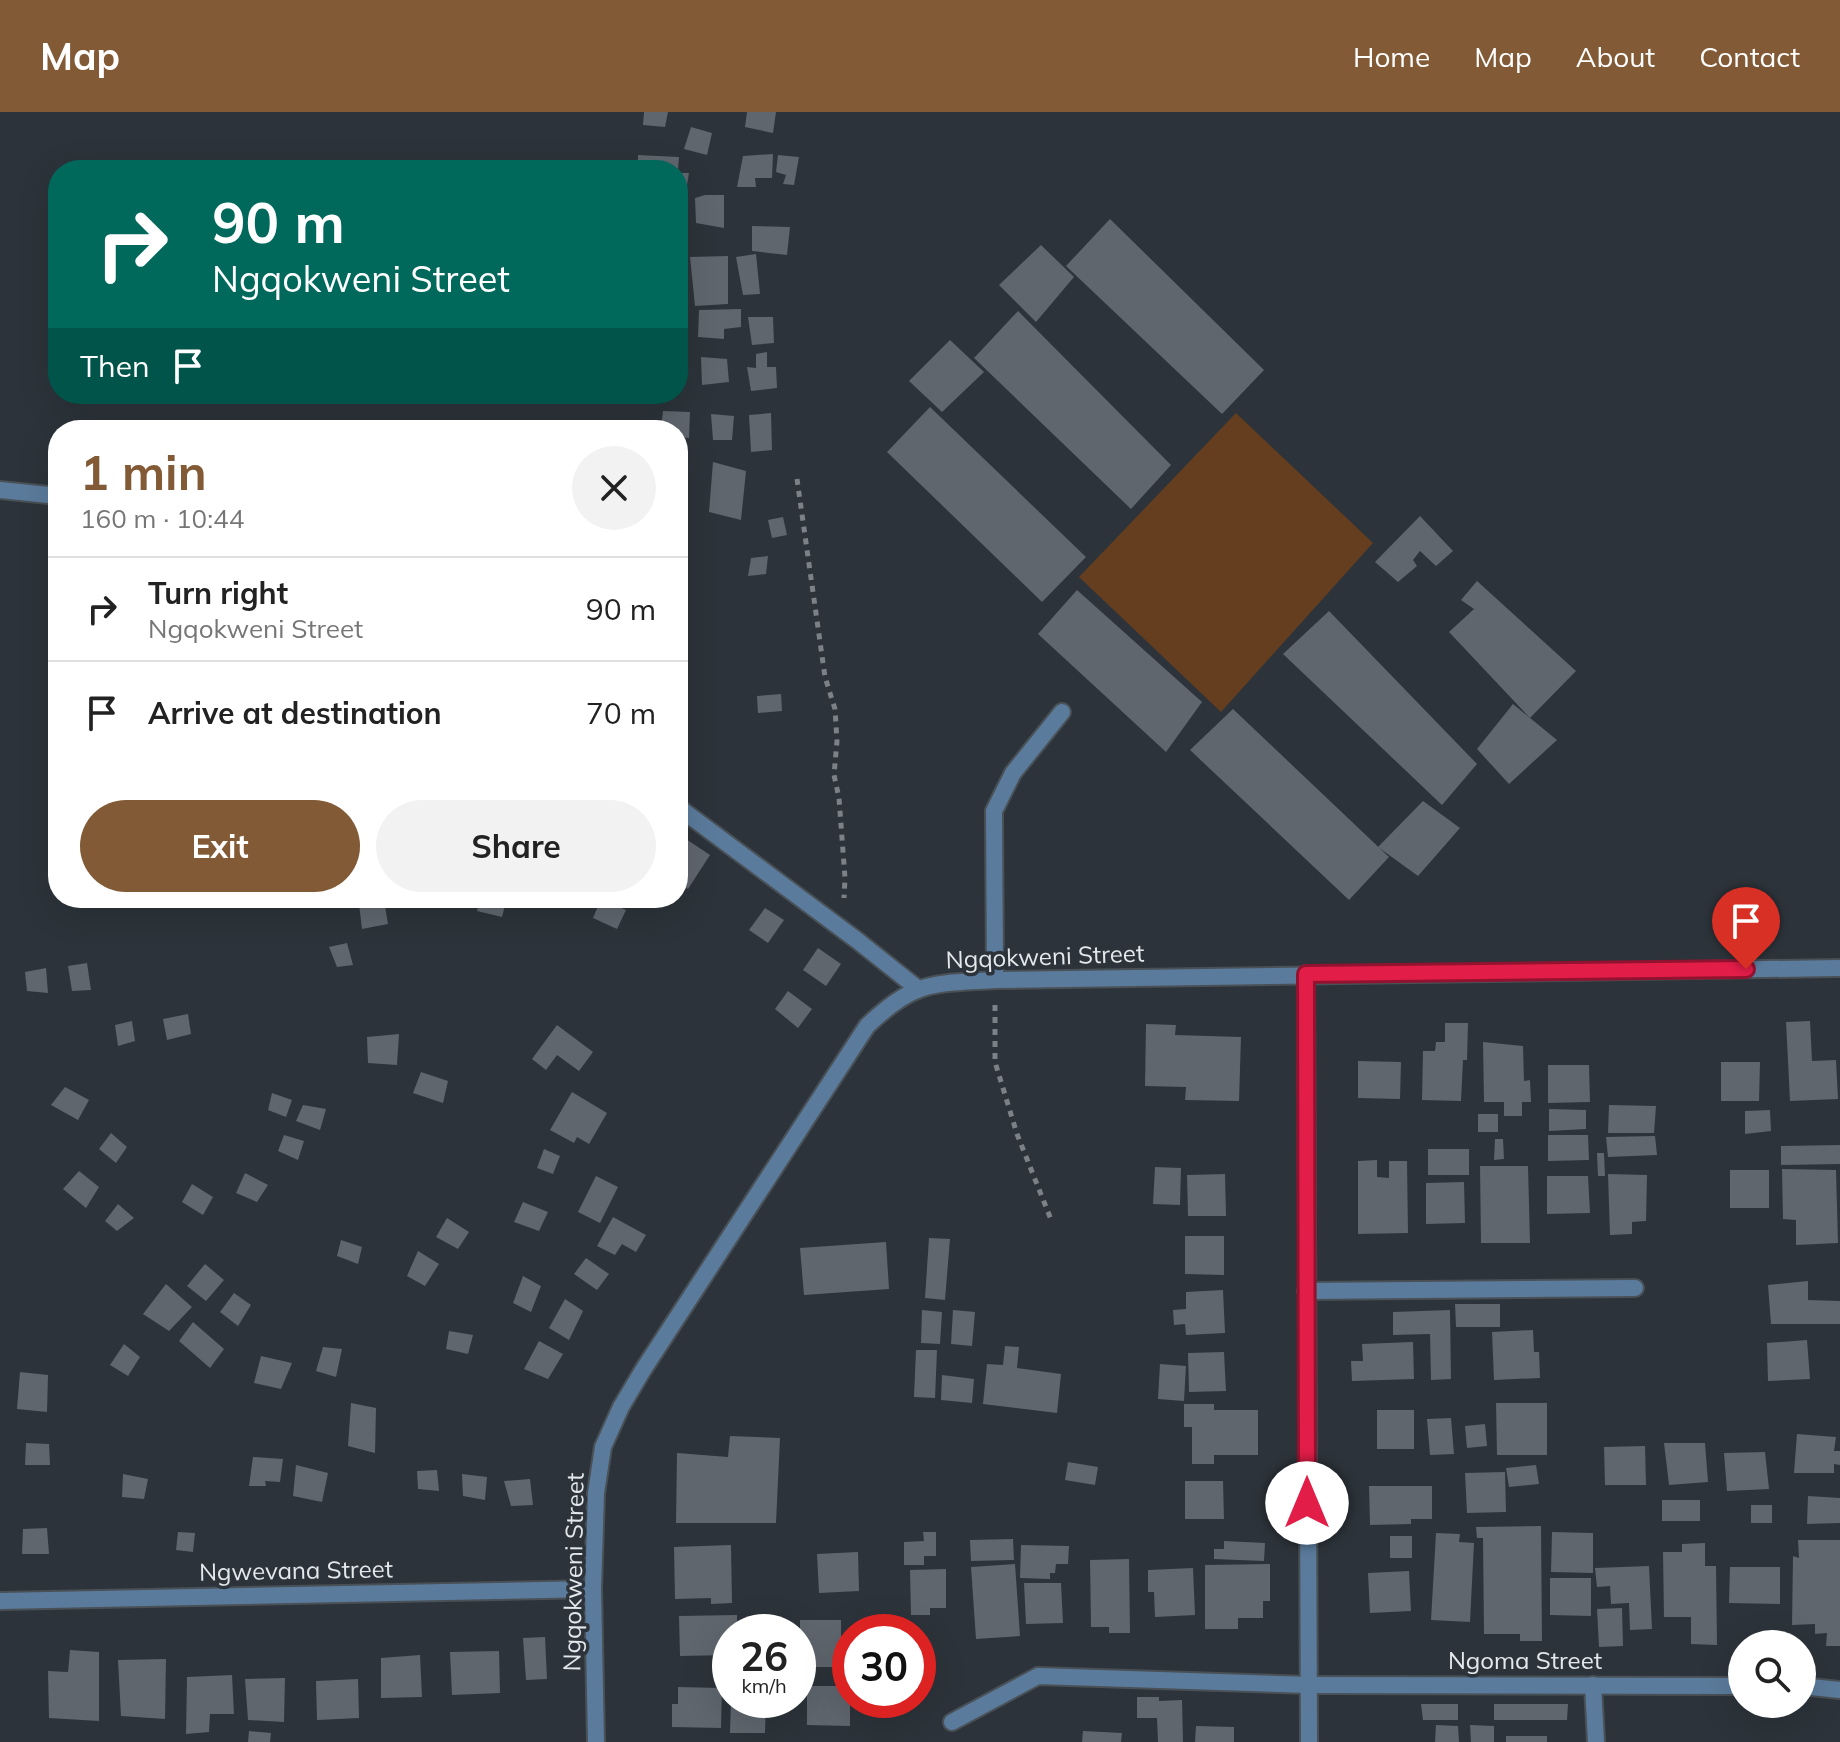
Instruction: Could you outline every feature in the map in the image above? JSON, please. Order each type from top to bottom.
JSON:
[{"type":"street","points":[[0,490],[48,495]]},
{"type":"street","points":[[995,980],[994,811],[1013,773],[1062,712]]},
{"type":"street","points":[[688,814],[917,988]]},
{"type":"street","name":"Ngqokweni Street","points":[[596,1742],[593,1589],[596,1493],[603,1447],[621,1407],[867,1026],[890,1003],[917,988],[938,983],[995,980],[1840,968]]},
{"type":"street","points":[[1306,974],[1309,1742]]},
{"type":"street","points":[[1306,1291],[1635,1288]]},
{"type":"street","name":"Ngwevana Street","points":[[0,1601],[593,1589]]},
{"type":"street","name":"Ngoma Street","points":[[952,1722],[1038,1676],[1308,1685],[1728,1686]]},
{"type":"street","points":[[1593,1685],[1596,1742]]},
{"type":"street","points":[[1816,1687],[1840,1690]]},
{"type":"path","points":[[797,479],[825,677],[835,709],[837,741],[834,775],[839,798],[845,878],[841,929]]},
{"type":"path","points":[[995,980],[995,1062],[1017,1134],[1052,1222]]},
{"type":"shaded area","points":[[1236,413],[1373,543],[1221,712],[1079,577]]},
{"type":"building","points":[[644,112],[668,112],[665,127],[643,125]]},
{"type":"building","points":[[747,112],[776,112],[773,133],[745,127]]},
{"type":"building","points":[[691,127],[712,133],[707,155],[684,149]]},
{"type":"building","points":[[773,154],[772,178],[755,178],[756,187],[737,187],[743,156]]},
{"type":"building","points":[[638,155],[679,157],[679,160],[638,160]]},
{"type":"building","points":[[778,155],[799,157],[794,185],[783,184],[786,175],[776,172]]},
{"type":"building","points":[[724,195],[724,228],[696,223],[695,198]]},
{"type":"building","points":[[1110,219],[1264,370],[1222,414],[1066,266]]},
{"type":"building","points":[[752,226],[790,227],[787,255],[752,251]]},
{"type":"building","points":[[1041,245],[1074,277],[1036,322],[999,285]]},
{"type":"building","points":[[756,254],[760,294],[743,295],[736,257]]},
{"type":"building","points":[[728,256],[728,304],[695,306],[690,257]]},
{"type":"building","points":[[741,309],[741,327],[724,329],[724,339],[698,337],[699,310]]},
{"type":"building","points":[[1018,311],[1171,465],[1131,509],[974,358]]},
{"type":"building","points":[[748,317],[773,317],[774,343],[752,345]]},
{"type":"building","points":[[950,340],[984,372],[942,412],[909,381]]},
{"type":"building","points":[[767,352],[767,367],[776,367],[777,388],[751,391],[747,367],[756,368],[756,354]]},
{"type":"building","points":[[701,357],[727,359],[729,382],[702,385]]},
{"type":"building","points":[[930,407],[1086,557],[1042,602],[887,452]]},
{"type":"building","points":[[663,411],[690,412],[689,438],[688,420],[662,420]]},
{"type":"building","points":[[771,413],[772,450],[751,452],[749,415]]},
{"type":"building","points":[[711,414],[734,416],[732,440],[713,440]]},
{"type":"building","points":[[713,462],[746,471],[741,520],[709,512]]},
{"type":"building","points":[[1420,516],[1453,551],[1436,566],[1420,551],[1413,560],[1417,566],[1398,582],[1375,562]]},
{"type":"building","points":[[783,517],[787,535],[772,538],[768,520]]},
{"type":"building","points":[[768,556],[766,574],[748,576],[751,558]]},
{"type":"building","points":[[1477,581],[1576,671],[1530,718],[1449,632],[1474,609],[1461,600]]},
{"type":"building","points":[[1077,590],[1202,702],[1166,752],[1038,634]]},
{"type":"building","points":[[1329,611],[1477,764],[1442,805],[1283,654]]},
{"type":"building","points":[[781,694],[782,711],[758,713],[757,696]]},
{"type":"building","points":[[1513,704],[1557,740],[1509,784],[1477,749]]},
{"type":"building","points":[[1233,709],[1389,857],[1349,900],[1190,750]]},
{"type":"building","points":[[1423,801],[1460,828],[1418,876],[1378,847]]},
{"type":"building","points":[[688,840],[710,855],[688,889]]},
{"type":"building","points":[[359,908],[385,908],[388,924],[362,929]]},
{"type":"building","points":[[478,908],[504,908],[502,917],[477,911]]},
{"type":"building","points":[[597,908],[626,910],[617,929],[593,918]]},
{"type":"building","points":[[765,908],[784,920],[768,943],[749,930]]},
{"type":"building","points":[[347,943],[353,965],[337,967],[329,947]]},
{"type":"building","points":[[818,948],[841,964],[826,986],[803,970]]},
{"type":"building","points":[[87,963],[91,990],[72,991],[68,966]]},
{"type":"building","points":[[46,968],[48,993],[27,991],[25,972]]},
{"type":"building","points":[[788,991],[812,1009],[798,1028],[775,1009]]},
{"type":"building","points":[[188,1014],[191,1034],[167,1040],[163,1019]]},
{"type":"building","points":[[132,1021],[135,1041],[118,1046],[115,1025]]},
{"type":"building","points":[[1810,1021],[1812,1061],[1836,1060],[1838,1099],[1790,1101],[1786,1022]]},
{"type":"building","points":[[1445,1023],[1468,1023],[1461,1101],[1422,1100],[1423,1051],[1435,1051],[1436,1042],[1445,1042]]},
{"type":"building","points":[[1146,1024],[1176,1025],[1175,1035],[1241,1037],[1239,1101],[1185,1100],[1186,1087],[1145,1086]]},
{"type":"building","points":[[557,1025],[593,1052],[579,1071],[557,1055],[546,1070],[532,1059]]},
{"type":"building","points":[[399,1034],[397,1065],[368,1063],[367,1037]]},
{"type":"building","points":[[1483,1042],[1523,1046],[1524,1081],[1530,1080],[1531,1102],[1522,1102],[1522,1116],[1504,1116],[1504,1102],[1484,1102]]},
{"type":"building","points":[[1358,1061],[1401,1062],[1400,1099],[1358,1098]]},
{"type":"building","points":[[1721,1062],[1760,1062],[1759,1101],[1721,1101]]},
{"type":"building","points":[[1548,1065],[1589,1065],[1590,1102],[1548,1103]]},
{"type":"building","points":[[421,1072],[448,1081],[443,1103],[413,1093]]},
{"type":"building","points":[[65,1087],[89,1100],[78,1120],[51,1105]]},
{"type":"building","points":[[572,1092],[607,1113],[589,1144],[577,1137],[574,1143],[550,1130]]},
{"type":"building","points":[[272,1093],[292,1100],[286,1117],[268,1110]]},
{"type":"building","points":[[303,1105],[326,1109],[320,1130],[296,1121]]},
{"type":"building","points":[[1609,1105],[1656,1106],[1654,1133],[1608,1133]]},
{"type":"building","points":[[1549,1109],[1586,1110],[1586,1129],[1549,1131]]},
{"type":"building","points":[[1770,1110],[1771,1131],[1745,1134],[1745,1111]]},
{"type":"building","points":[[1478,1114],[1498,1114],[1498,1132],[1478,1132]]},
{"type":"building","points":[[111,1133],[127,1147],[116,1163],[99,1149]]},
{"type":"building","points":[[284,1135],[304,1141],[298,1160],[278,1151]]},
{"type":"building","points":[[1548,1135],[1588,1135],[1589,1160],[1548,1161]]},
{"type":"building","points":[[1655,1136],[1657,1155],[1608,1157],[1606,1137]]},
{"type":"building","points":[[1495,1139],[1503,1139],[1504,1159],[1494,1160]]},
{"type":"building","points":[[1840,1145],[1840,1164],[1781,1165],[1781,1146]]},
{"type":"building","points":[[544,1149],[560,1156],[553,1174],[537,1168]]},
{"type":"building","points":[[1428,1149],[1469,1149],[1469,1175],[1428,1175]]},
{"type":"building","points":[[1597,1153],[1604,1153],[1605,1176],[1598,1176]]},
{"type":"building","points":[[1377,1160],[1377,1177],[1389,1178],[1389,1161],[1407,1161],[1408,1233],[1358,1234],[1358,1161]]},
{"type":"building","points":[[1480,1166],[1528,1166],[1530,1243],[1481,1243]]},
{"type":"building","points":[[1155,1167],[1181,1168],[1180,1205],[1153,1204]]},
{"type":"building","points":[[1782,1169],[1836,1170],[1838,1243],[1796,1245],[1796,1220],[1783,1219]]},
{"type":"building","points":[[1730,1170],[1769,1170],[1769,1208],[1730,1208]]},
{"type":"building","points":[[79,1171],[99,1187],[86,1208],[63,1189]]},
{"type":"building","points":[[245,1173],[268,1185],[257,1202],[236,1193]]},
{"type":"building","points":[[1225,1174],[1226,1216],[1188,1216],[1187,1175]]},
{"type":"building","points":[[1608,1174],[1647,1175],[1646,1221],[1632,1222],[1632,1234],[1610,1235]]},
{"type":"building","points":[[596,1176],[618,1187],[600,1223],[578,1212]]},
{"type":"building","points":[[1547,1176],[1588,1176],[1590,1213],[1547,1214]]},
{"type":"building","points":[[1464,1182],[1465,1223],[1426,1224],[1426,1183]]},
{"type":"building","points":[[192,1184],[213,1197],[203,1215],[182,1202]]},
{"type":"building","points":[[523,1202],[548,1212],[539,1231],[514,1222]]},
{"type":"building","points":[[118,1204],[134,1218],[117,1231],[105,1221]]},
{"type":"building","points":[[613,1217],[646,1235],[636,1252],[622,1244],[615,1255],[597,1246]]},
{"type":"building","points":[[447,1218],[469,1232],[458,1249],[436,1237]]},
{"type":"building","points":[[1185,1236],[1224,1236],[1224,1275],[1185,1274]]},
{"type":"building","points":[[929,1238],[950,1239],[945,1300],[925,1298]]},
{"type":"building","points":[[341,1240],[362,1247],[358,1264],[337,1256]]},
{"type":"building","points":[[886,1242],[889,1289],[804,1295],[800,1248]]},
{"type":"building","points":[[418,1251],[439,1264],[425,1286],[407,1276]]},
{"type":"building","points":[[586,1258],[609,1274],[597,1290],[574,1274]]},
{"type":"building","points":[[205,1264],[224,1280],[206,1301],[187,1286]]},
{"type":"building","points":[[523,1276],[541,1286],[531,1312],[513,1303]]},
{"type":"building","points":[[1808,1281],[1808,1300],[1840,1301],[1840,1324],[1771,1324],[1768,1285]]},
{"type":"building","points":[[166,1284],[192,1307],[169,1331],[143,1314]]},
{"type":"building","points":[[1223,1290],[1225,1333],[1186,1335],[1185,1324],[1174,1325],[1173,1310],[1186,1309],[1186,1292]]},
{"type":"building","points":[[234,1293],[251,1305],[238,1326],[220,1312]]},
{"type":"building","points":[[565,1299],[583,1311],[569,1340],[549,1328]]},
{"type":"building","points":[[1455,1304],[1500,1304],[1500,1327],[1456,1327]]},
{"type":"building","points":[[922,1310],[942,1312],[940,1344],[921,1343]]},
{"type":"building","points":[[953,1310],[975,1312],[972,1346],[951,1344]]},
{"type":"building","points":[[1450,1310],[1451,1379],[1431,1380],[1430,1334],[1393,1335],[1393,1312]]},
{"type":"building","points":[[193,1322],[224,1349],[210,1368],[179,1341]]},
{"type":"building","points":[[1533,1330],[1534,1352],[1539,1352],[1540,1378],[1494,1380],[1492,1332]]},
{"type":"building","points":[[449,1331],[473,1335],[468,1354],[446,1349]]},
{"type":"building","points":[[1807,1340],[1810,1379],[1768,1381],[1767,1343]]},
{"type":"building","points":[[539,1341],[563,1354],[548,1379],[524,1369]]},
{"type":"building","points":[[1413,1342],[1414,1379],[1352,1381],[1351,1361],[1363,1361],[1362,1344]]},
{"type":"building","points":[[124,1344],[140,1357],[128,1376],[110,1365]]},
{"type":"building","points":[[1005,1346],[1019,1347],[1017,1368],[1061,1374],[1057,1413],[983,1404],[987,1364],[1003,1365]]},
{"type":"building","points":[[323,1347],[342,1349],[336,1377],[316,1371]]},
{"type":"building","points":[[916,1350],[937,1350],[935,1398],[914,1397]]},
{"type":"building","points":[[1224,1352],[1226,1391],[1189,1392],[1188,1353]]},
{"type":"building","points":[[261,1356],[292,1363],[281,1389],[254,1383]]},
{"type":"building","points":[[1160,1364],[1186,1366],[1184,1401],[1158,1399]]},
{"type":"building","points":[[20,1372],[48,1375],[47,1412],[17,1409]]},
{"type":"building","points":[[942,1375],[974,1379],[972,1403],[941,1400]]},
{"type":"building","points":[[351,1403],[376,1408],[375,1453],[348,1446]]},
{"type":"building","points":[[1496,1403],[1547,1403],[1547,1455],[1497,1455]]},
{"type":"building","points":[[1184,1404],[1214,1404],[1214,1410],[1258,1410],[1258,1455],[1214,1455],[1214,1464],[1192,1464],[1192,1427],[1184,1427]]},
{"type":"building","points":[[1377,1410],[1414,1410],[1414,1449],[1377,1449]]},
{"type":"building","points":[[1451,1418],[1454,1454],[1430,1455],[1427,1419]]},
{"type":"building","points":[[1485,1424],[1487,1446],[1467,1448],[1465,1426]]},
{"type":"building","points":[[1797,1434],[1836,1437],[1834,1451],[1840,1451],[1840,1465],[1834,1464],[1834,1473],[1794,1473]]},
{"type":"building","points":[[730,1436],[780,1438],[776,1523],[676,1523],[677,1453],[728,1457]]},
{"type":"building","points":[[26,1443],[49,1444],[50,1465],[25,1465]]},
{"type":"building","points":[[1664,1443],[1705,1443],[1708,1482],[1669,1485]]},
{"type":"building","points":[[1645,1446],[1646,1485],[1605,1485],[1604,1447]]},
{"type":"building","points":[[1765,1452],[1769,1489],[1727,1491],[1724,1453]]},
{"type":"building","points":[[253,1457],[283,1459],[280,1482],[265,1481],[266,1486],[249,1486]]},
{"type":"building","points":[[1068,1462],[1098,1467],[1095,1485],[1065,1480]]},
{"type":"building","points":[[296,1465],[328,1473],[322,1502],[293,1496]]},
{"type":"building","points":[[1536,1465],[1539,1484],[1509,1487],[1506,1468]]},
{"type":"building","points":[[437,1470],[439,1491],[418,1489],[417,1471]]},
{"type":"building","points":[[1505,1472],[1506,1512],[1467,1513],[1465,1473]]},
{"type":"building","points":[[123,1474],[148,1479],[144,1499],[122,1497]]},
{"type":"building","points":[[462,1474],[487,1477],[485,1500],[463,1496]]},
{"type":"building","points":[[530,1479],[533,1505],[511,1506],[504,1481]]},
{"type":"building","points":[[1185,1481],[1223,1481],[1224,1519],[1185,1519]]},
{"type":"building","points":[[1369,1486],[1432,1486],[1432,1519],[1411,1519],[1411,1524],[1370,1525]]},
{"type":"building","points":[[1808,1496],[1840,1498],[1840,1523],[1807,1524]]},
{"type":"building","points":[[1662,1500],[1700,1500],[1700,1521],[1662,1521]]},
{"type":"building","points":[[1751,1505],[1772,1505],[1772,1523],[1751,1523]]},
{"type":"building","points":[[1541,1526],[1542,1641],[1520,1641],[1520,1634],[1484,1634],[1483,1538],[1477,1538],[1476,1527]]},
{"type":"building","points":[[47,1528],[49,1554],[22,1554],[23,1529]]},
{"type":"building","points":[[178,1532],[195,1533],[193,1552],[176,1550]]},
{"type":"building","points":[[923,1532],[936,1532],[936,1556],[924,1556],[924,1565],[904,1565],[904,1542],[924,1541]]},
{"type":"building","points":[[1552,1532],[1593,1533],[1593,1573],[1551,1572]]},
{"type":"building","points":[[1436,1533],[1460,1534],[1459,1542],[1474,1543],[1470,1622],[1431,1620]]},
{"type":"building","points":[[1390,1536],[1412,1536],[1412,1558],[1390,1558]]},
{"type":"building","points":[[1013,1539],[1014,1560],[971,1561],[970,1540]]},
{"type":"building","points":[[1798,1540],[1840,1540],[1840,1646],[1826,1646],[1827,1633],[1816,1634],[1815,1624],[1792,1625],[1793,1556],[1799,1558]]},
{"type":"building","points":[[1224,1541],[1265,1543],[1264,1561],[1214,1559],[1214,1549],[1224,1549]]},
{"type":"building","points":[[1705,1543],[1705,1566],[1716,1566],[1717,1645],[1691,1644],[1691,1617],[1664,1617],[1663,1552],[1682,1552],[1682,1544]]},
{"type":"building","points":[[731,1545],[732,1603],[711,1604],[711,1598],[675,1599],[674,1547]]},
{"type":"building","points":[[1021,1545],[1069,1546],[1068,1564],[1056,1564],[1055,1573],[1050,1573],[1050,1579],[1020,1578]]},
{"type":"building","points":[[858,1552],[859,1591],[819,1593],[817,1554]]},
{"type":"building","points":[[1129,1559],[1130,1633],[1109,1633],[1109,1627],[1091,1627],[1090,1560]]},
{"type":"building","points":[[1015,1564],[1020,1636],[976,1639],[971,1567]]},
{"type":"building","points":[[1270,1564],[1270,1601],[1263,1601],[1263,1618],[1238,1618],[1238,1629],[1205,1629],[1205,1565]]},
{"type":"building","points":[[1649,1566],[1652,1629],[1630,1630],[1629,1603],[1611,1604],[1610,1586],[1597,1587],[1595,1568]]},
{"type":"building","points":[[1730,1567],[1780,1567],[1780,1604],[1729,1603]]},
{"type":"building","points":[[1193,1568],[1195,1615],[1155,1617],[1154,1592],[1148,1592],[1148,1570]]},
{"type":"building","points":[[946,1569],[946,1608],[930,1608],[930,1614],[911,1614],[910,1570]]},
{"type":"building","points":[[1409,1571],[1411,1611],[1370,1613],[1368,1573]]},
{"type":"building","points":[[1550,1578],[1591,1578],[1591,1616],[1550,1615]]},
{"type":"building","points":[[1024,1583],[1061,1583],[1063,1623],[1026,1624]]},
{"type":"building","points":[[1622,1608],[1623,1646],[1599,1647],[1597,1609]]},
{"type":"building","points":[[712,1615],[712,1655],[680,1656],[679,1616]]},
{"type":"building","points":[[816,1620],[832,1620],[832,1667],[816,1667]]},
{"type":"building","points":[[545,1637],[547,1679],[526,1680],[523,1638]]},
{"type":"building","points":[[70,1650],[99,1652],[99,1721],[49,1718],[48,1671],[68,1672]]},
{"type":"building","points":[[499,1651],[500,1693],[452,1695],[450,1652]]},
{"type":"building","points":[[420,1655],[422,1697],[381,1698],[381,1658]]},
{"type":"building","points":[[166,1659],[165,1719],[121,1716],[118,1660]]},
{"type":"building","points":[[232,1675],[234,1714],[210,1714],[209,1732],[186,1734],[187,1677]]},
{"type":"building","points":[[285,1678],[284,1722],[248,1720],[245,1679]]},
{"type":"building","points":[[358,1679],[359,1718],[317,1720],[316,1681]]},
{"type":"building","points":[[816,1686],[832,1686],[832,1718],[850,1718],[850,1726],[807,1725],[807,1718],[816,1718]]},
{"type":"building","points":[[678,1687],[712,1688],[712,1718],[721,1718],[721,1728],[672,1727],[672,1704],[678,1704]]},
{"type":"building","points":[[1137,1697],[1159,1697],[1159,1701],[1182,1700],[1183,1742],[1158,1742],[1157,1718],[1137,1718]]},
{"type":"building","points":[[1421,1704],[1458,1704],[1458,1720],[1423,1720]]},
{"type":"building","points":[[1494,1704],[1568,1704],[1567,1720],[1494,1720]]},
{"type":"building","points":[[730,1718],[765,1718],[765,1733],[730,1733]]},
{"type":"building","points":[[1436,1725],[1458,1726],[1459,1742],[1435,1742]]},
{"type":"building","points":[[1470,1725],[1494,1726],[1494,1742],[1471,1742]]},
{"type":"building","points":[[1196,1726],[1234,1727],[1234,1742],[1195,1742]]},
{"type":"building","points":[[249,1731],[271,1733],[270,1742],[248,1742]]},
{"type":"building","points":[[1083,1731],[1122,1733],[1121,1742],[1082,1742]]},
{"type":"building","points":[[1506,1736],[1547,1736],[1547,1742],[1506,1742]]},
{"type":"route","points":[[1307,1503],[1306,974],[1746,969]]}]
